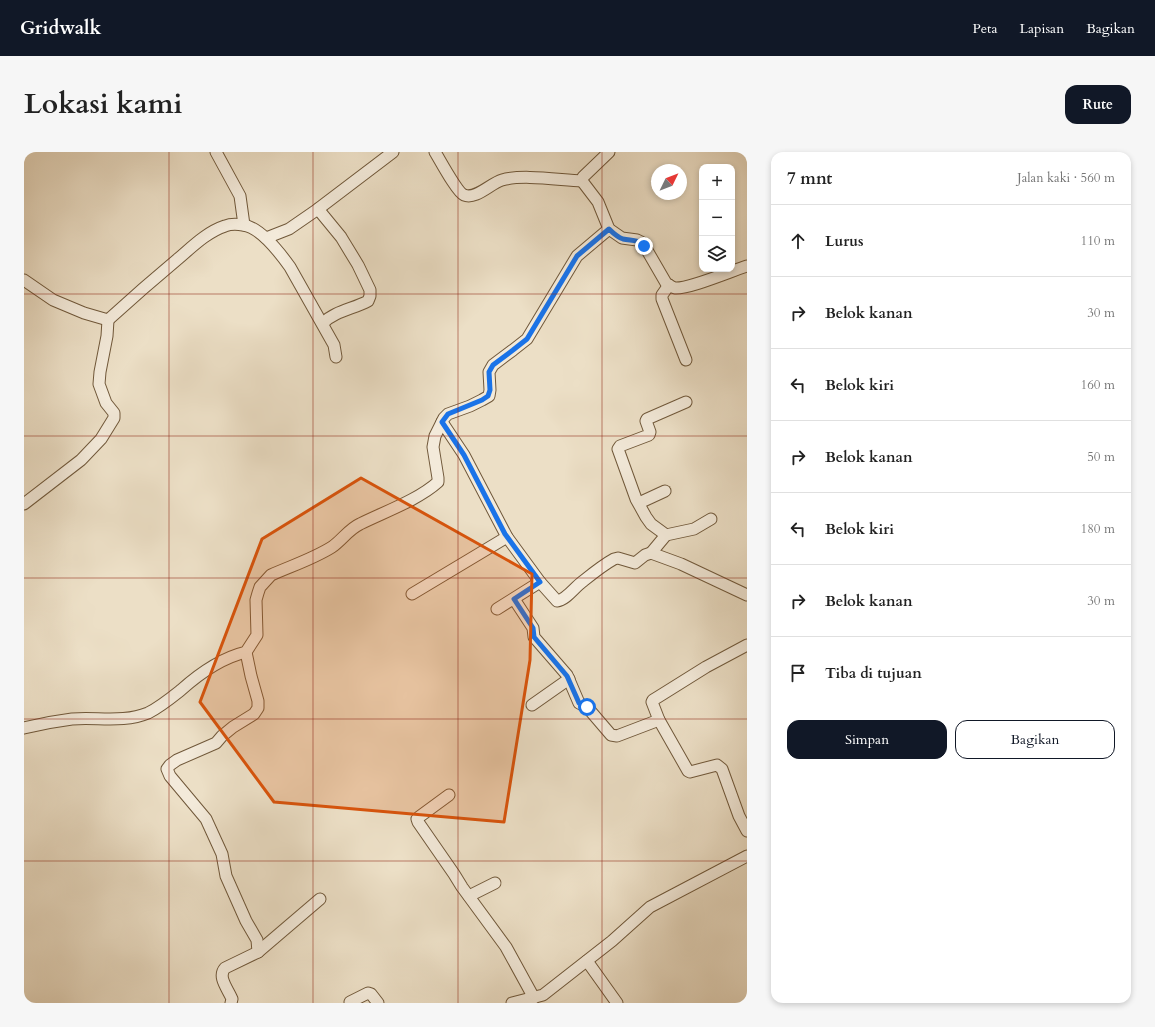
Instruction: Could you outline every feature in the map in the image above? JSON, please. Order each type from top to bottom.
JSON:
[{"type":"street","points":[[216,152],[240,196],[244,224]]},
{"type":"street","points":[[266,238],[289,229],[393,152]]},
{"type":"street","points":[[435,152],[461,193],[465,196],[474,195],[501,180],[519,177],[582,181],[598,202],[609,229],[622,238],[641,242],[668,285],[671,287],[676,288],[691,285],[747,266]]},
{"type":"street","points":[[582,181],[583,177],[609,152]]},
{"type":"street","points":[[318,209],[341,237],[370,290],[368,301],[328,318],[323,323]]},
{"type":"street","points":[[24,504],[81,460],[101,439],[114,418],[114,413],[106,403],[99,384],[107,336],[108,320],[170,265],[212,232],[226,226],[244,224],[266,238],[290,266],[334,345],[336,358]]},
{"type":"street","points":[[258,952],[257,940],[246,921],[226,876],[222,854],[206,819],[170,776],[168,769],[170,765],[177,760],[216,743],[233,727],[254,714],[258,708],[258,701],[250,676],[246,652],[257,635],[256,600],[260,587],[271,575],[316,556],[332,547],[358,524],[419,495],[438,482],[433,447],[434,436],[442,422],[448,414],[488,396],[490,390],[489,372],[493,365],[527,339],[577,256],[609,229]]},
{"type":"street","points":[[24,280],[53,300],[84,313],[108,320]]},
{"type":"street","points":[[668,285],[662,295],[662,299],[686,360]]},
{"type":"street","points":[[666,535],[651,524],[646,518],[618,448],[649,435],[650,432],[646,421],[647,418],[686,402]]},
{"type":"street","points":[[442,422],[464,455],[507,537],[540,582],[559,602],[582,581],[614,559],[635,563],[645,554],[651,553],[681,564],[747,595]]},
{"type":"street","points":[[639,503],[665,491]]},
{"type":"street","points":[[651,553],[666,535],[694,529],[711,519]]},
{"type":"street","points":[[412,594],[507,537]]},
{"type":"street","points":[[498,610],[540,582]]},
{"type":"street","points":[[514,599],[533,628],[534,637],[568,679],[579,703],[587,707],[609,733],[617,736],[659,720]]},
{"type":"street","points":[[747,646],[706,667],[653,700],[653,705],[659,720],[688,771],[690,772],[717,765],[722,769],[739,816],[747,831]]},
{"type":"street","points":[[24,728],[73,719],[125,719],[148,713],[167,702],[195,678],[219,662],[233,655],[246,652]]},
{"type":"street","points":[[532,705],[568,679]]},
{"type":"street","points":[[449,795],[417,819],[469,896],[506,947],[534,998]]},
{"type":"street","points":[[512,1003],[543,995],[587,961],[650,907],[747,856]]},
{"type":"street","points":[[469,896],[495,883]]},
{"type":"street","points":[[231,1003],[232,998],[221,976],[225,968],[258,952],[320,899]]},
{"type":"street","points":[[587,961],[617,1003]]},
{"type":"street","points":[[350,1002],[368,993],[378,1003]]},
{"type":"highlighted area","points":[[361,478],[532,574],[530,660],[504,822],[274,802],[200,702],[262,539]]},
{"type":"route","points":[[587,707],[579,703],[567,676],[534,637],[533,628],[514,599],[540,582],[505,534],[464,455],[449,435],[442,422],[448,414],[487,398],[490,393],[489,372],[491,368],[496,362],[527,339],[579,254],[609,229],[616,236],[636,240],[641,242],[644,246]]}]
